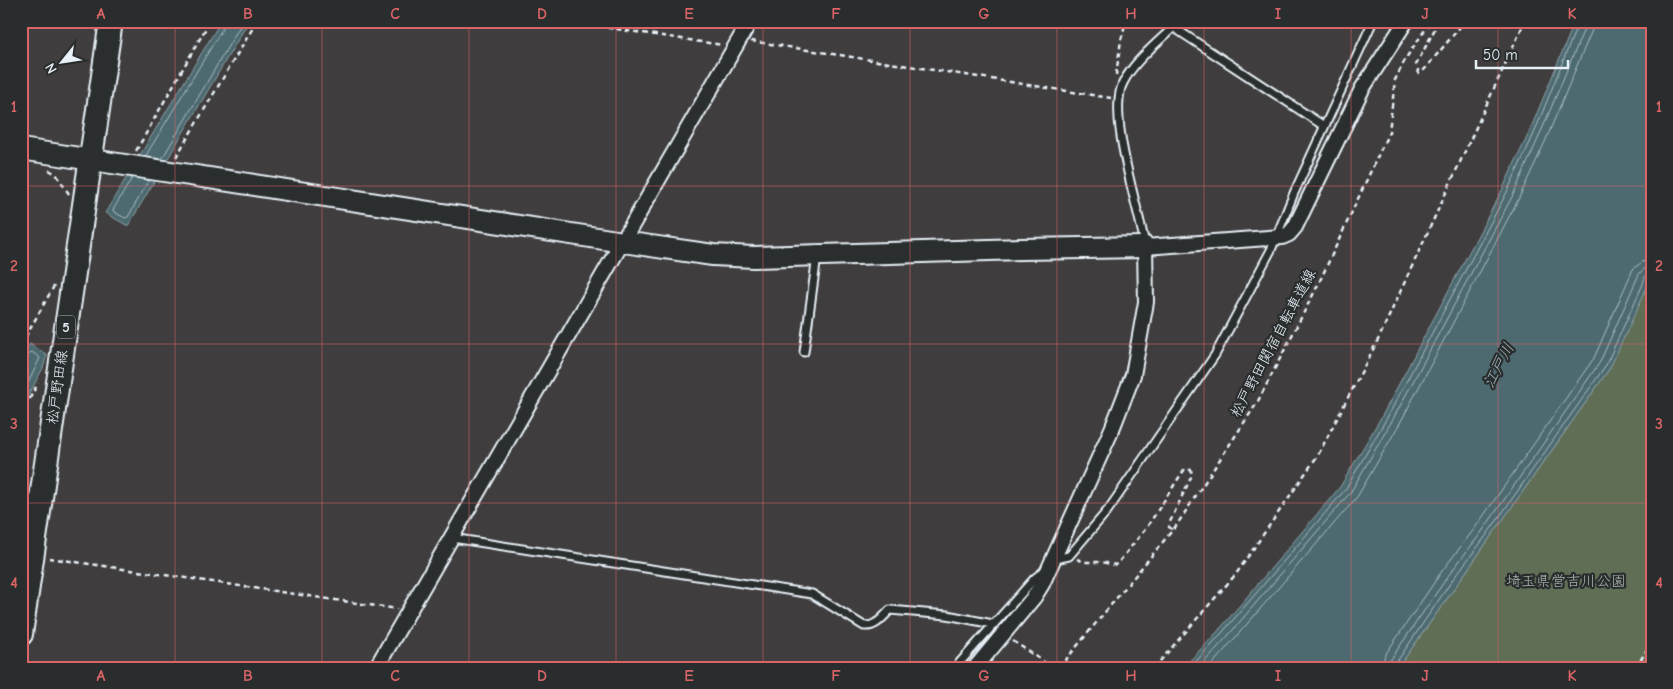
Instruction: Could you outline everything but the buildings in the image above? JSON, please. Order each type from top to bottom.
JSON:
[{"type":"main road","name":"松戸野田線","points":[[21,634],[111,21]]},
{"type":"street","points":[[376,668],[750,21]]},
{"type":"street","points":[[21,148],[713,255],[754,257],[1022,248],[1145,247],[1275,237],[1289,234],[1294,226],[1362,89],[1406,21]]},
{"type":"street","points":[[975,668],[1034,597],[1052,563],[1112,429],[1133,375],[1146,302],[1145,247]]},
{"type":"lane","points":[[1145,247],[1125,161],[1119,100],[1122,86],[1128,74],[1180,21]]},
{"type":"lane","points":[[955,668],[1035,578],[1052,563],[1071,554],[1108,510],[1215,355],[1271,250],[1324,126],[1373,21]]},
{"type":"lane","points":[[1174,28],[1324,126]]},
{"type":"lane","points":[[804,352],[817,255]]},
{"type":"lane","points":[[452,538],[812,594],[864,626],[870,627],[876,624],[890,610],[947,615],[993,624]]},
{"type":"path","points":[[127,165],[210,21]]},
{"type":"path","points":[[167,172],[257,21]]},
{"type":"path","points":[[563,21],[738,43],[1119,100]]},
{"type":"path","name":"松戸野田関宿自転車道線","points":[[1059,668],[1173,530],[1257,403],[1317,287],[1389,132],[1395,80],[1406,58],[1431,21]]},
{"type":"path","points":[[1439,21],[1416,65],[1418,73],[1424,70],[1465,21]]},
{"type":"path","points":[[1154,668],[1236,574],[1318,455],[1379,338],[1525,21]]},
{"type":"path","points":[[46,168],[56,174],[69,195],[72,186]]},
{"type":"path","points":[[21,345],[54,288],[55,279]]},
{"type":"path","points":[[21,415],[38,384]]},
{"type":"path","points":[[1071,554],[1076,559],[1084,562],[1102,562],[1114,565],[1148,527],[1180,476],[1189,468],[1192,475],[1169,524],[1173,530]]},
{"type":"path","points":[[45,558],[409,611]]},
{"type":"path","points":[[1004,635],[1053,668]]},
{"type":"path","points":[[1636,668],[1652,641]]},
{"type":"green space","name":"埼玉県営吉川公園","points":[[1652,259],[1652,668],[1398,668],[1610,368]]},
{"type":"water","points":[[221,21],[249,21],[128,226],[105,213]]},
{"type":"water","name":"江戸川","points":[[1575,21],[1652,21],[1652,268],[1648,285],[1610,368],[1398,668],[1183,668],[1218,631],[1340,487],[1383,414],[1502,190],[1528,135]]},
{"type":"water","points":[[30,344],[47,355],[43,368],[21,409],[21,356]]}]
